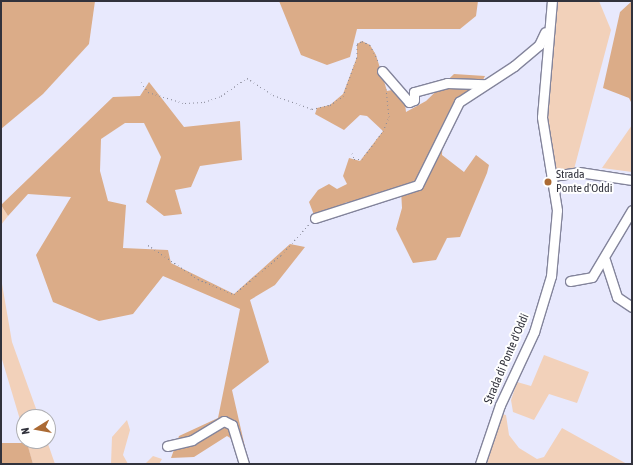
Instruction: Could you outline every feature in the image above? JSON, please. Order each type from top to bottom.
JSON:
[{"type":"street","name":"Strada di Ponte d'Oddi","points":[[480,464],[500,405],[534,332],[551,276],[558,220],[542,118],[547,28],[552,1]]},
{"type":"street","points":[[315,218],[418,185],[459,102],[539,45],[547,28]]},
{"type":"street","points":[[382,71],[409,102],[414,100],[414,92],[447,83],[485,84]]},
{"type":"street","points":[[552,176],[578,172],[632,180]]},
{"type":"street","points":[[570,281],[592,277],[605,260],[632,210]]},
{"type":"street","points":[[605,260],[617,298],[632,308]]},
{"type":"street","points":[[167,446],[192,440],[224,421],[232,425],[244,464]]},
{"type":"path","points":[[141,82],[148,92],[185,103],[204,102],[221,96],[247,78],[273,95],[312,109],[330,105],[343,96],[357,57],[357,44],[362,41],[370,46],[382,71],[389,117],[374,146],[362,159],[354,159],[352,153]]},
{"type":"path","points":[[148,245],[198,279],[234,294],[281,255],[315,218]]},
{"type":"shaded area","points":[[1,1],[95,1],[89,44],[43,94],[1,129]]},
{"type":"shaded area","points":[[279,1],[478,1],[476,16],[460,29],[357,29],[350,57],[327,65],[301,55]]},
{"type":"shaded area","points":[[552,1],[599,1],[611,30],[573,173],[552,176],[544,138]]},
{"type":"shaded area","points":[[632,1],[632,104],[629,98],[603,88],[620,12]]},
{"type":"shaded area","points":[[362,41],[370,45],[376,55],[387,91],[392,90],[405,103],[406,112],[426,101],[454,74],[485,76],[472,101],[459,102],[443,134],[442,155],[464,172],[476,155],[489,165],[487,173],[460,237],[447,238],[436,260],[413,263],[396,229],[402,208],[401,190],[375,193],[364,205],[347,202],[327,213],[314,215],[309,202],[318,190],[329,184],[337,189],[347,184],[343,176],[349,158],[360,161],[383,131],[367,116],[360,115],[344,130],[315,114],[317,108],[330,105],[343,94],[357,57],[357,44]]},
{"type":"shaded area","points":[[149,82],[184,127],[240,121],[242,160],[200,166],[191,187],[175,190],[182,214],[164,216],[146,202],[161,157],[144,123],[125,123],[101,139],[100,171],[108,201],[126,205],[123,248],[168,250],[171,263],[234,294],[290,244],[305,247],[275,285],[250,300],[269,362],[232,390],[245,447],[227,436],[194,457],[171,458],[179,436],[218,418],[240,309],[163,276],[133,314],[99,321],[53,302],[36,255],[71,197],[28,194],[8,216],[1,205],[113,97],[140,96]]},
{"type":"shaded area","points":[[632,125],[632,172],[602,168]]},
{"type":"shaded area","points":[[1,205],[8,216],[1,225]]},
{"type":"shaded area","points":[[1,278],[12,342],[36,409],[17,409],[1,356]]},
{"type":"shaded area","points":[[544,355],[589,372],[577,403],[549,394],[534,420],[513,412],[511,400],[517,382],[531,386]]},
{"type":"shaded area","points":[[500,414],[506,415],[509,435],[519,448],[537,459],[544,457],[562,428],[627,464],[487,464]]},
{"type":"shaded area","points":[[127,420],[130,430],[123,455],[128,464],[111,464],[112,437]]},
{"type":"shaded area","points":[[1,443],[16,443],[16,449],[29,449],[33,464],[1,464]]},
{"type":"shaded area","points":[[28,449],[50,449],[55,464],[33,464]]},
{"type":"shaded area","points":[[153,456],[162,459],[159,464],[145,464]]},
{"type":"place","name":"Strada Ponte d'Oddi","points":[[548,182]]}]
